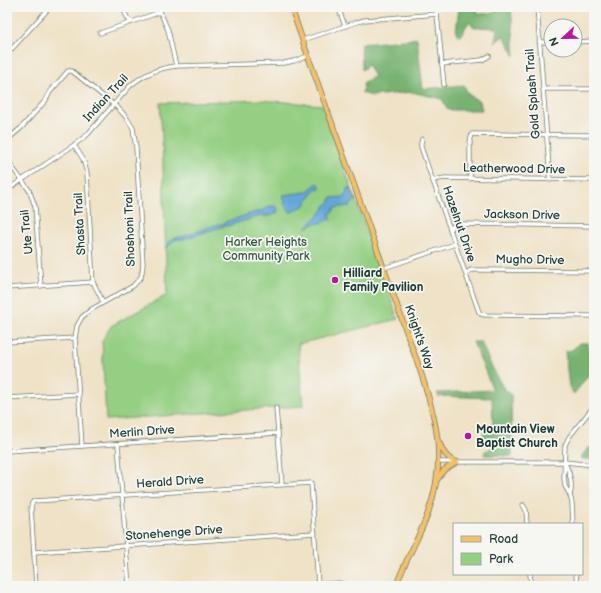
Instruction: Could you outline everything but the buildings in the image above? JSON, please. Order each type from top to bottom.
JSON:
[{"type":"main road","name":"Knight's Way","points":[[291,7],[426,387],[434,416],[438,438],[437,481],[427,514],[398,586]]},
{"type":"main road","points":[[437,481],[444,470],[456,462],[444,454],[438,438]]},
{"type":"street","points":[[7,54],[50,7]]},
{"type":"street","points":[[122,7],[128,19],[132,22]]},
{"type":"street","points":[[158,7],[168,30],[176,66]]},
{"type":"street","points":[[338,7],[345,26]]},
{"type":"street","points":[[438,7],[437,14],[444,85]]},
{"type":"street","name":"Gold Splash Trail","points":[[537,7],[550,180]]},
{"type":"street","points":[[100,33],[160,12]]},
{"type":"street","points":[[303,40],[365,20],[437,14]]},
{"type":"street","points":[[583,42],[594,41]]},
{"type":"street","name":"Indian Trail","points":[[7,190],[74,146],[87,135],[130,86],[145,75],[158,69],[176,66],[284,63],[308,56]]},
{"type":"street","points":[[442,64],[482,60],[489,56]]},
{"type":"street","name":"Shoshoni Trail","points":[[7,140],[21,128],[46,100],[50,92],[68,71],[72,71],[119,109],[130,122],[135,135],[143,264],[142,272],[138,281],[133,286],[92,309],[82,317],[77,326],[75,338],[82,446]]},
{"type":"street","points":[[543,89],[594,90]]},
{"type":"street","points":[[470,179],[470,142],[471,135],[474,133],[594,135]]},
{"type":"street","name":"Hazelnut Drive","points":[[422,139],[421,146],[479,312],[485,315],[594,316]]},
{"type":"street","name":"Shasta Trail","points":[[74,146],[83,159],[87,173],[92,282],[103,302]]},
{"type":"street","name":"Ute Trail","points":[[7,160],[29,190],[35,206],[41,286]]},
{"type":"street","name":"Leatherwood Drive","points":[[433,181],[445,178],[594,180]]},
{"type":"street","name":"Jackson Drive","points":[[450,228],[455,225],[462,224],[594,226]]},
{"type":"street","points":[[384,268],[455,244]]},
{"type":"street","name":"Mugho Drive","points":[[466,273],[471,270],[594,271]]},
{"type":"street","points":[[7,288],[92,282]]},
{"type":"street","points":[[7,342],[75,338]]},
{"type":"street","points":[[7,398],[79,394]]},
{"type":"street","points":[[573,523],[570,495],[571,487],[564,451],[567,441],[594,406]]},
{"type":"street","points":[[276,408],[282,484]]},
{"type":"street","name":"Merlin Drive","points":[[7,451],[278,433]]},
{"type":"street","points":[[118,444],[128,586]]},
{"type":"street","points":[[438,462],[565,462],[594,465]]},
{"type":"street","name":"Herald Drive","points":[[34,552],[31,507],[32,503],[34,502],[311,482],[315,533]]},
{"type":"street","points":[[523,504],[526,510],[527,523]]},
{"type":"street","points":[[315,533],[318,584]]},
{"type":"street","name":"Stonehenge Drive","points":[[34,552],[315,533]]},
{"type":"street","points":[[34,552],[36,586]]},
{"type":"street","points":[[530,575],[531,586]]},
{"type":"street","points":[[576,575],[577,586]]},
{"type":"street","points":[[296,586],[339,583],[351,586]]},
{"type":"green space","points":[[459,7],[478,7],[477,14],[493,13],[500,7],[511,7],[515,56],[504,36],[495,43],[497,28],[474,27],[469,22],[460,36],[456,33]]},
{"type":"green space","points":[[417,38],[423,89],[464,85],[468,94],[480,102],[482,110],[448,110],[442,99],[412,92],[372,96],[362,93],[364,82],[374,77],[368,65],[362,70],[361,44]]},
{"type":"green space","name":"Harker Heights Community Park","points":[[261,100],[322,105],[398,319],[298,344],[303,406],[106,420],[102,341],[111,326],[167,295],[160,103]]},
{"type":"green space","points":[[473,342],[481,342],[503,388],[511,394],[512,456],[484,455],[485,451],[491,449],[492,440],[486,440],[483,437],[484,431],[493,430],[492,398],[438,396],[437,393],[493,390]]},
{"type":"green space","points":[[579,343],[588,343],[590,354],[594,354],[594,368],[574,394],[569,387],[565,352],[572,350]]},
{"type":"green space","points":[[594,447],[594,459],[582,459],[581,457],[588,448]]},
{"type":"water","points":[[318,183],[320,188],[317,188],[305,205],[290,212],[284,204],[285,202],[283,195],[306,192]]},
{"type":"water","points":[[348,188],[352,188],[351,191],[356,199],[350,206],[334,208],[334,211],[329,214],[332,219],[305,228],[319,215],[330,202],[331,198],[344,197]]},
{"type":"water","points":[[269,206],[277,207],[277,213],[223,226],[184,239],[175,240],[167,248],[168,244],[174,238],[218,224],[223,224],[225,222],[266,209]]},
{"type":"place","name":"Hilliard Family Pavilion","points":[[335,280]]},
{"type":"place","name":"Mountain View Baptist Church","points":[[468,436]]}]
